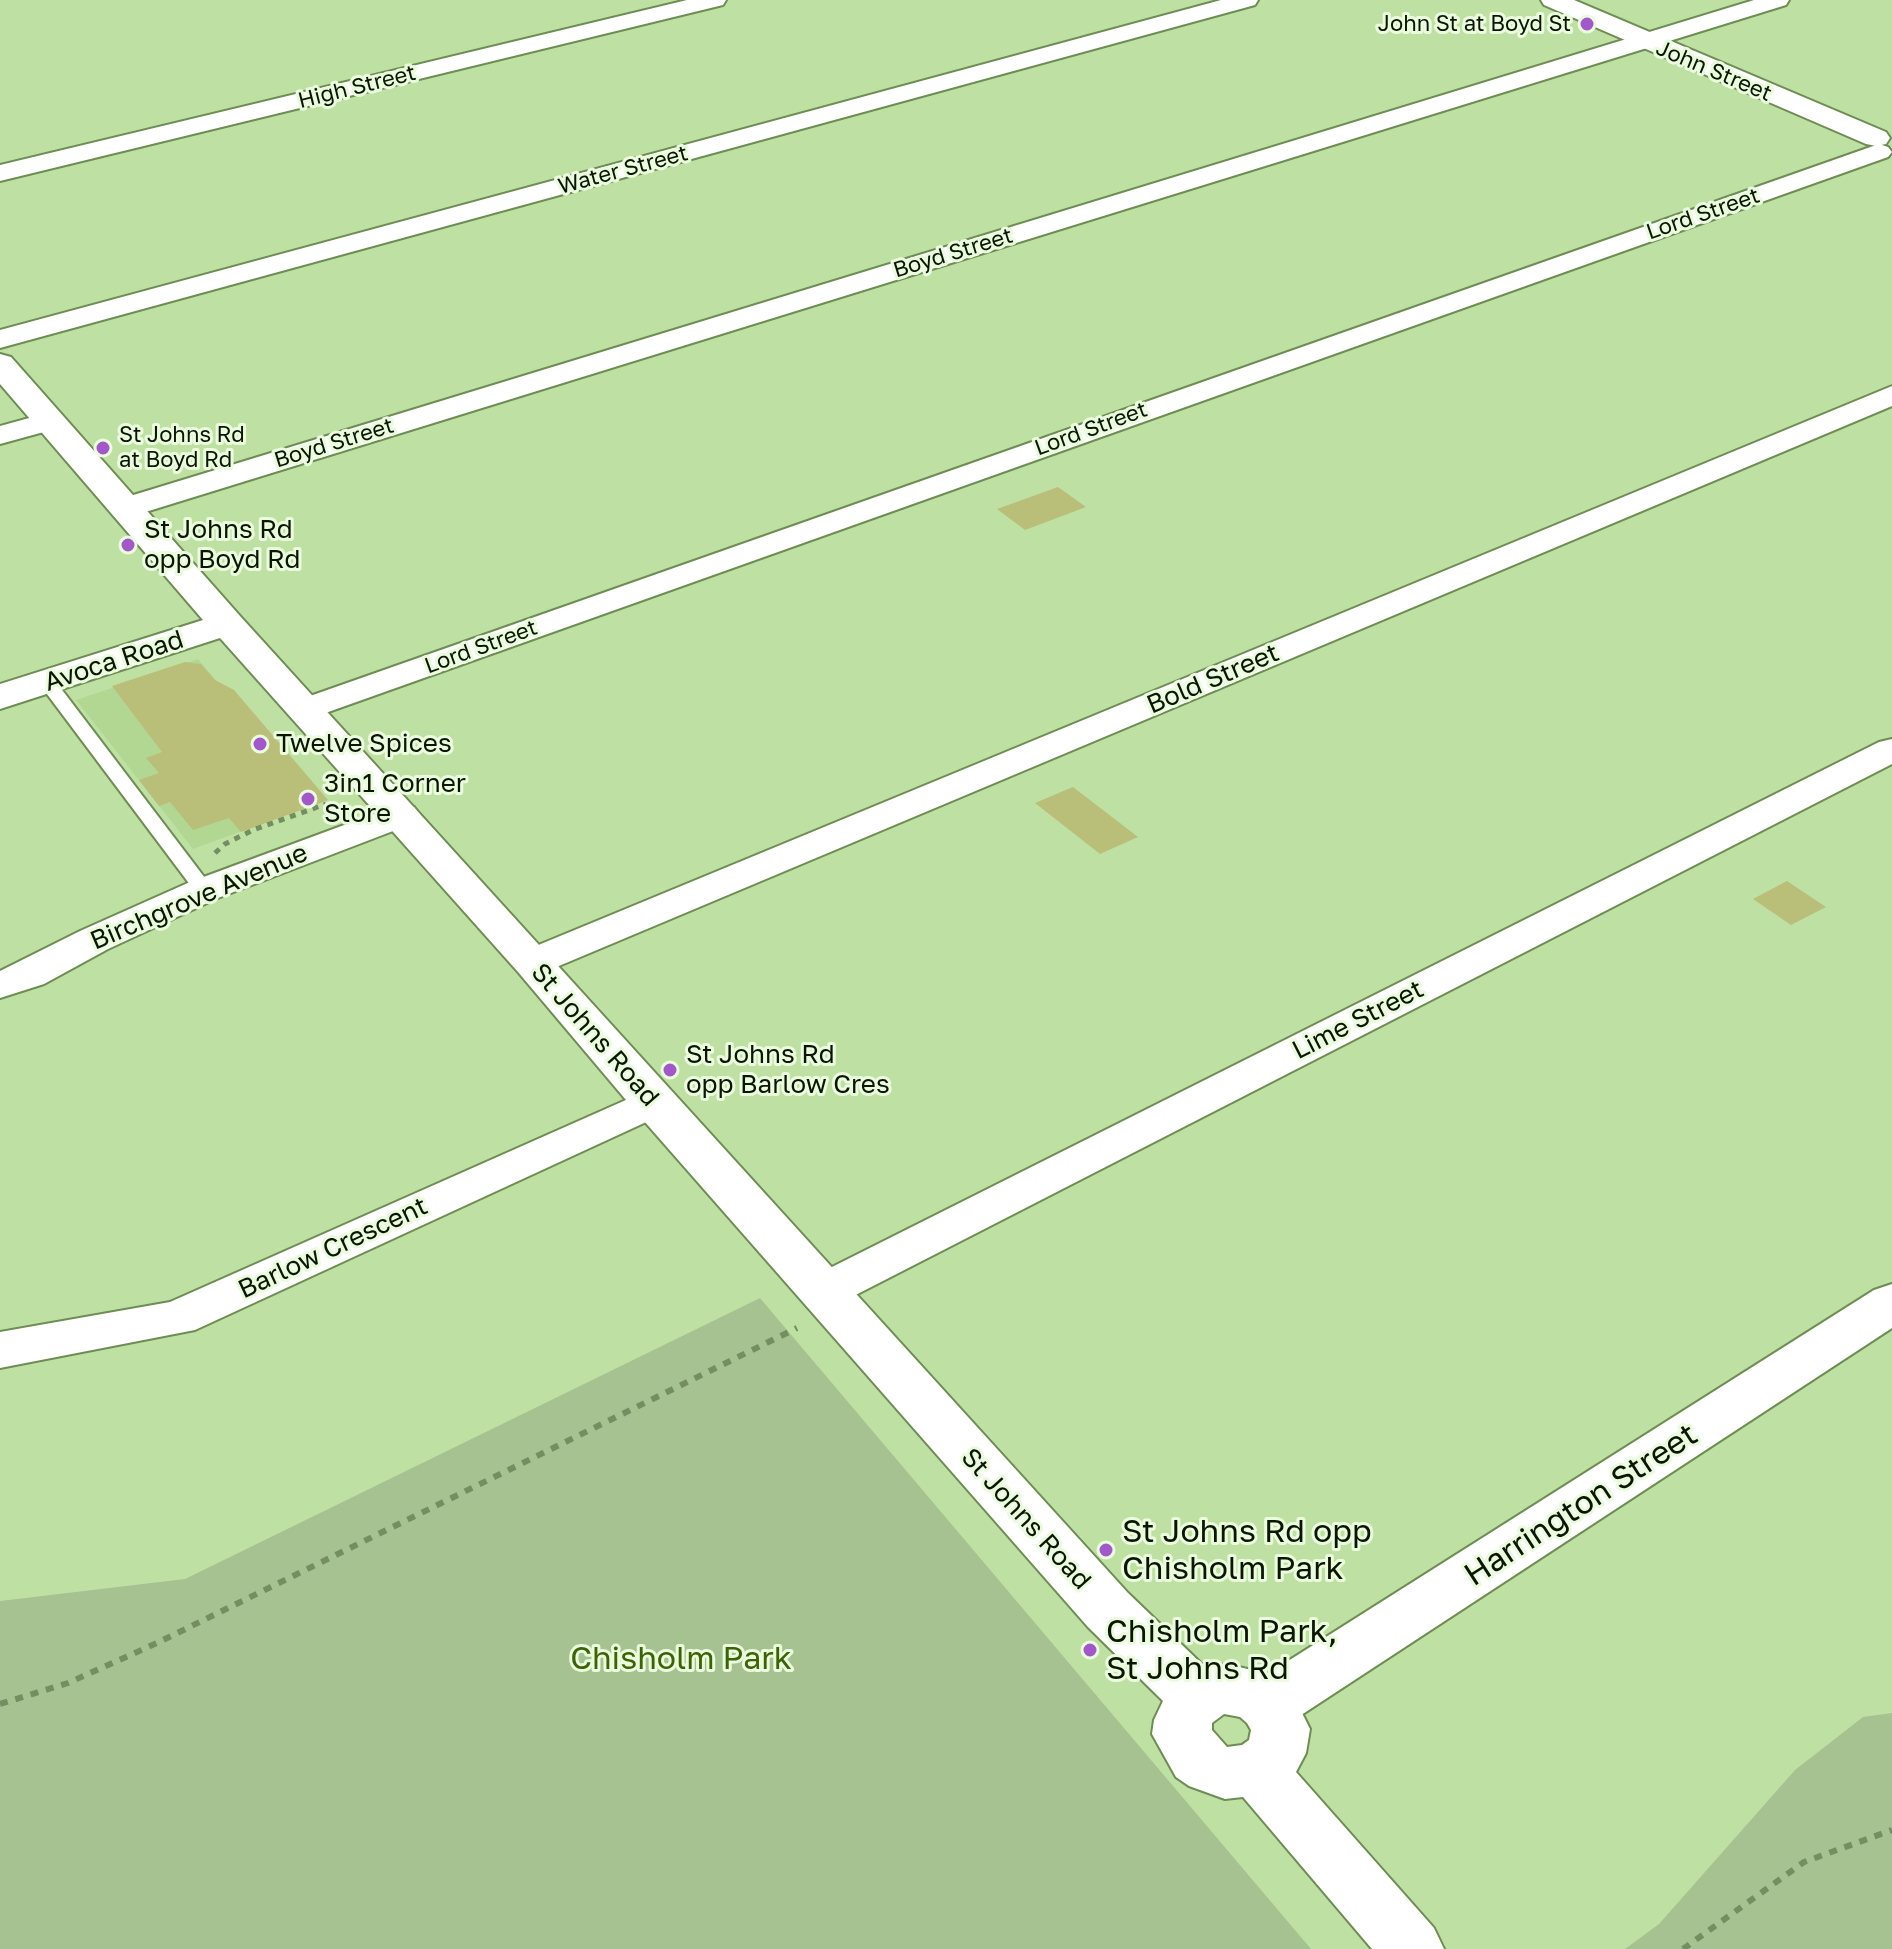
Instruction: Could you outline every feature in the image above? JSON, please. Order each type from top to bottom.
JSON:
[{"type":"main road","name":"John Street","points":[[1553,0],[1885,146]]},
{"type":"main road","name":"St Johns Road","points":[[0,364],[227,624],[533,962],[653,1102],[1108,1610],[1198,1698]]},
{"type":"main road","name":"Avoca Road","points":[[0,697],[227,624]]},
{"type":"main road","name":"Harrington Street","points":[[1268,1705],[1892,1303]]},
{"type":"main road","points":[[1211,1691],[1242,1691],[1268,1705],[1281,1729],[1281,1741],[1276,1753],[1256,1770],[1225,1773],[1197,1759],[1182,1734],[1183,1720],[1198,1698],[1211,1691]]},
{"type":"main road","points":[[1256,1770],[1412,1949]]},
{"type":"street","name":"High Street","points":[[0,173],[715,0]]},
{"type":"street","name":"Water Street","points":[[0,339],[1247,0]]},
{"type":"street","name":"Boyd Street","points":[[128,507],[1778,0]]},
{"type":"street","name":"Lord Street","points":[[305,709],[1885,146]]},
{"type":"street","name":"Bold Street","points":[[533,962],[1892,395]]},
{"type":"street","points":[[0,435],[51,421]]},
{"type":"street","name":"Lime Street","points":[[824,1291],[1892,750]]},
{"type":"street","name":"Birchgrove Avenue","points":[[0,985],[30,975],[197,880],[401,815]]},
{"type":"street","name":"Barlow Crescent","points":[[0,1350],[179,1318],[653,1102]]},
{"type":"lane","points":[[47,682],[197,880]]},
{"type":"path","points":[[197,880],[204,864],[225,844],[253,830],[326,804]]},
{"type":"path","points":[[0,1704],[68,1683],[157,1643],[797,1328]]},
{"type":"path","points":[[1683,1949],[1804,1862],[1892,1830]]},
{"type":"shaded area","points":[[198,659],[318,803],[193,849],[76,700]]},
{"type":"green space","name":"Chisholm Park","points":[[760,1298],[1311,1949],[0,1949],[0,1601],[185,1579]]},
{"type":"green space","points":[[1892,1713],[1892,1949],[1625,1949],[1659,1924],[1795,1770],[1863,1717]]},
{"type":"building","points":[[1058,487],[1086,507],[1025,530],[997,509]]},
{"type":"building","points":[[185,662],[201,664],[215,680],[234,690],[328,800],[241,832],[229,818],[193,830],[170,802],[159,806],[139,780],[159,773],[146,758],[162,752],[112,686]]},
{"type":"building","points":[[1073,787],[1138,837],[1100,854],[1035,803]]},
{"type":"building","points":[[1787,881],[1826,907],[1791,925],[1753,899]]},
{"type":"place","name":"John St at Boyd St","points":[[1587,24]]},
{"type":"place","name":"St Johns Rd at Boyd Rd","points":[[103,448]]},
{"type":"place","name":"St Johns Rd opp Boyd Rd","points":[[128,545]]},
{"type":"place","name":"Twelve Spices","points":[[260,744]]},
{"type":"place","name":"3in1 Corner Store","points":[[308,799]]},
{"type":"place","name":"St Johns Rd opp Barlow Cres","points":[[670,1070]]},
{"type":"place","name":"St Johns Rd opp Chisholm Park","points":[[1106,1550]]},
{"type":"place","name":"Chisholm Park, St Johns Rd","points":[[1090,1650]]}]
